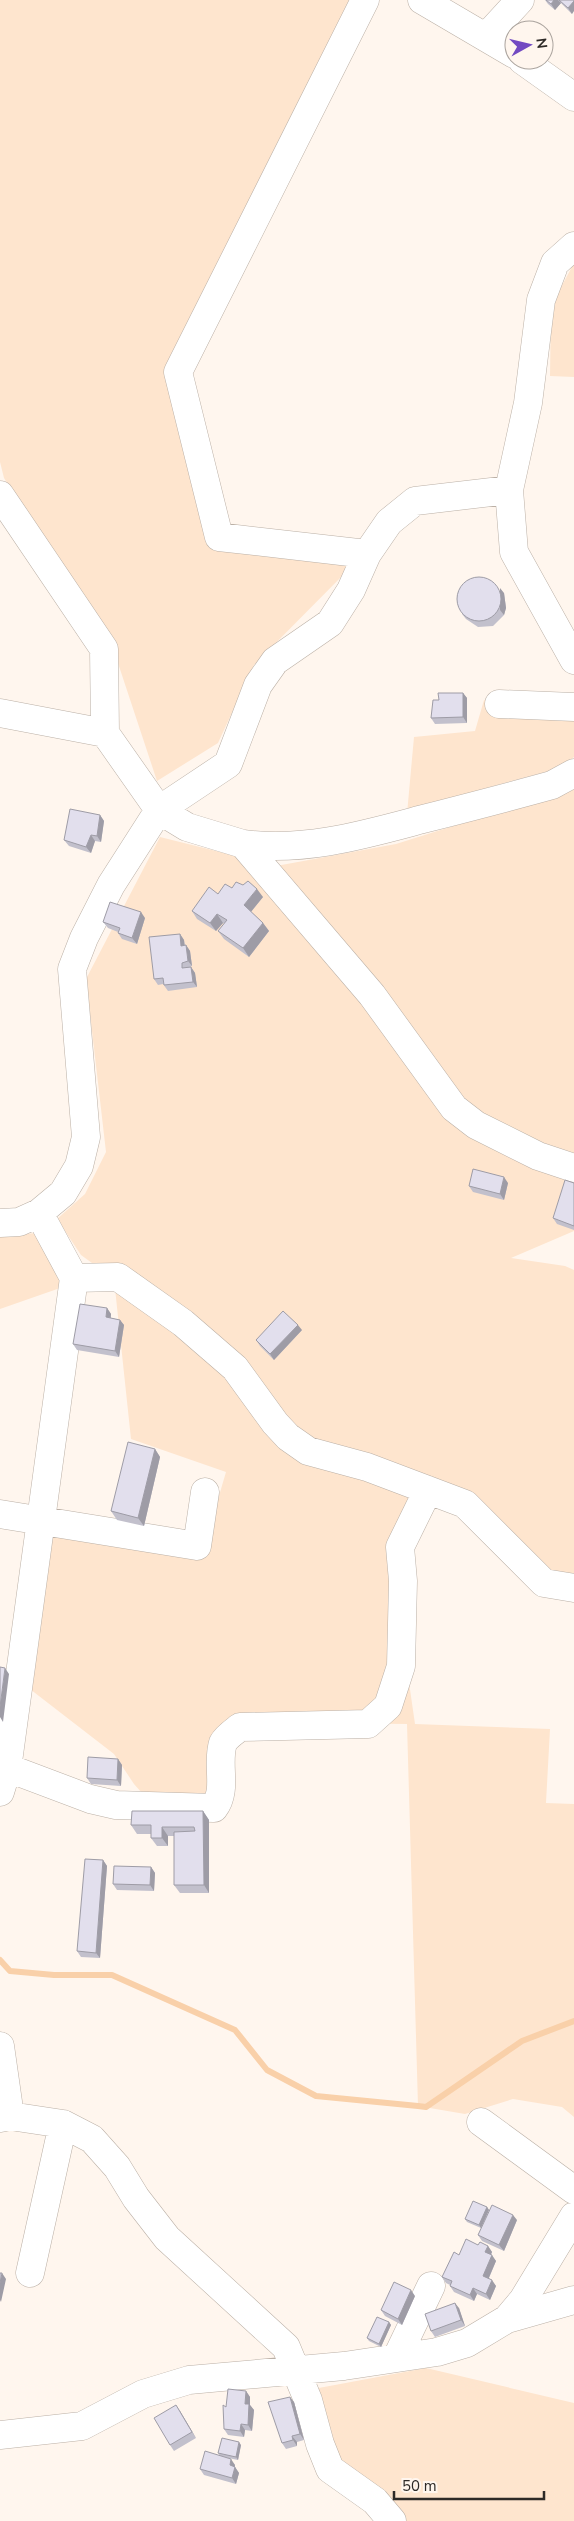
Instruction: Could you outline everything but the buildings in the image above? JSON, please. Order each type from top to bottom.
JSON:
[{"type":"street","points":[[365,0],[178,372],[219,537],[367,554]]},
{"type":"street","points":[[422,0],[504,47]]},
{"type":"street","points":[[487,36],[520,0]]},
{"type":"street","points":[[536,70],[574,97]]},
{"type":"street","points":[[574,246],[555,264],[541,300],[528,403],[509,490],[514,552],[574,660]]},
{"type":"street","points":[[0,1224],[18,1222],[39,1213],[63,1193],[79,1166],[86,1137],[72,969],[84,938],[111,885],[159,810],[228,764],[258,686],[275,661],[330,623],[351,590],[367,554],[389,522],[415,501],[509,490]]},
{"type":"street","points":[[0,496],[104,650],[105,733],[159,810],[188,827],[243,844],[269,847],[298,846],[352,838],[552,785],[574,773]]},
{"type":"street","points":[[499,704],[574,707]]},
{"type":"street","points":[[0,714],[105,733]]},
{"type":"street","points":[[243,844],[372,995],[454,1108],[476,1125],[529,1152],[574,1168]]},
{"type":"street","points":[[39,1213],[74,1278],[41,1521],[2,1776],[116,1805],[214,1808],[221,1800],[220,1768],[224,1742],[240,1726],[368,1724],[388,1706],[400,1666],[403,1582],[400,1547],[428,1490]]},
{"type":"street","points":[[74,1278],[118,1277],[183,1324],[235,1368],[275,1423],[288,1437],[308,1451],[367,1467],[464,1504],[520,1556],[544,1583],[574,1588]]},
{"type":"street","points":[[0,1514],[197,1546],[205,1492]]},
{"type":"street","points":[[0,2046],[5,2117],[63,2124],[92,2139],[118,2167],[136,2198],[167,2238],[286,2347],[308,2400],[320,2444],[330,2469],[375,2500],[392,2521]]},
{"type":"street","points":[[481,2122],[574,2190]]},
{"type":"street","points":[[30,2273],[63,2124]]},
{"type":"street","points":[[507,2319],[522,2300],[574,2216]]},
{"type":"street","points":[[397,2358],[431,2286]]},
{"type":"street","points":[[0,2435],[82,2426],[143,2394],[189,2380],[344,2366],[437,2352],[467,2343],[507,2319],[574,2300]]},
{"type":"shaded area","points":[[0,0],[351,0],[168,367],[211,542],[352,566],[254,665],[218,743],[157,781],[112,645],[4,478],[0,462]]},
{"type":"shaded area","points":[[574,263],[574,377],[550,376],[551,306]]},
{"type":"shaded area","points":[[484,700],[574,703],[574,757],[560,768],[490,787],[407,814],[414,737],[475,731]]},
{"type":"shaded area","points":[[574,788],[574,1231],[511,1258],[565,1266],[574,1270],[574,1588],[464,1518],[398,1489],[416,1504],[402,1634],[415,1724],[550,1729],[546,1803],[574,1804],[574,2117],[562,2107],[513,2099],[465,2114],[418,2106],[407,1724],[226,1722],[213,1815],[157,1810],[134,1784],[114,1754],[26,1686],[53,1532],[204,1547],[226,1472],[131,1439],[114,1279],[81,1255],[57,1219],[85,1194],[106,1152],[86,979],[160,837],[276,866],[396,844]]},
{"type":"shaded area","points":[[37,1233],[63,1287],[0,1309],[0,1236]]},
{"type":"shaded area","points":[[426,2368],[574,2403],[574,2521],[387,2521],[330,2469],[308,2390]]},
{"type":"waterway","points":[[0,1960],[10,1971],[54,1975],[112,1975],[235,2030],[267,2070],[316,2096],[426,2107],[522,2041],[574,2021]]}]
